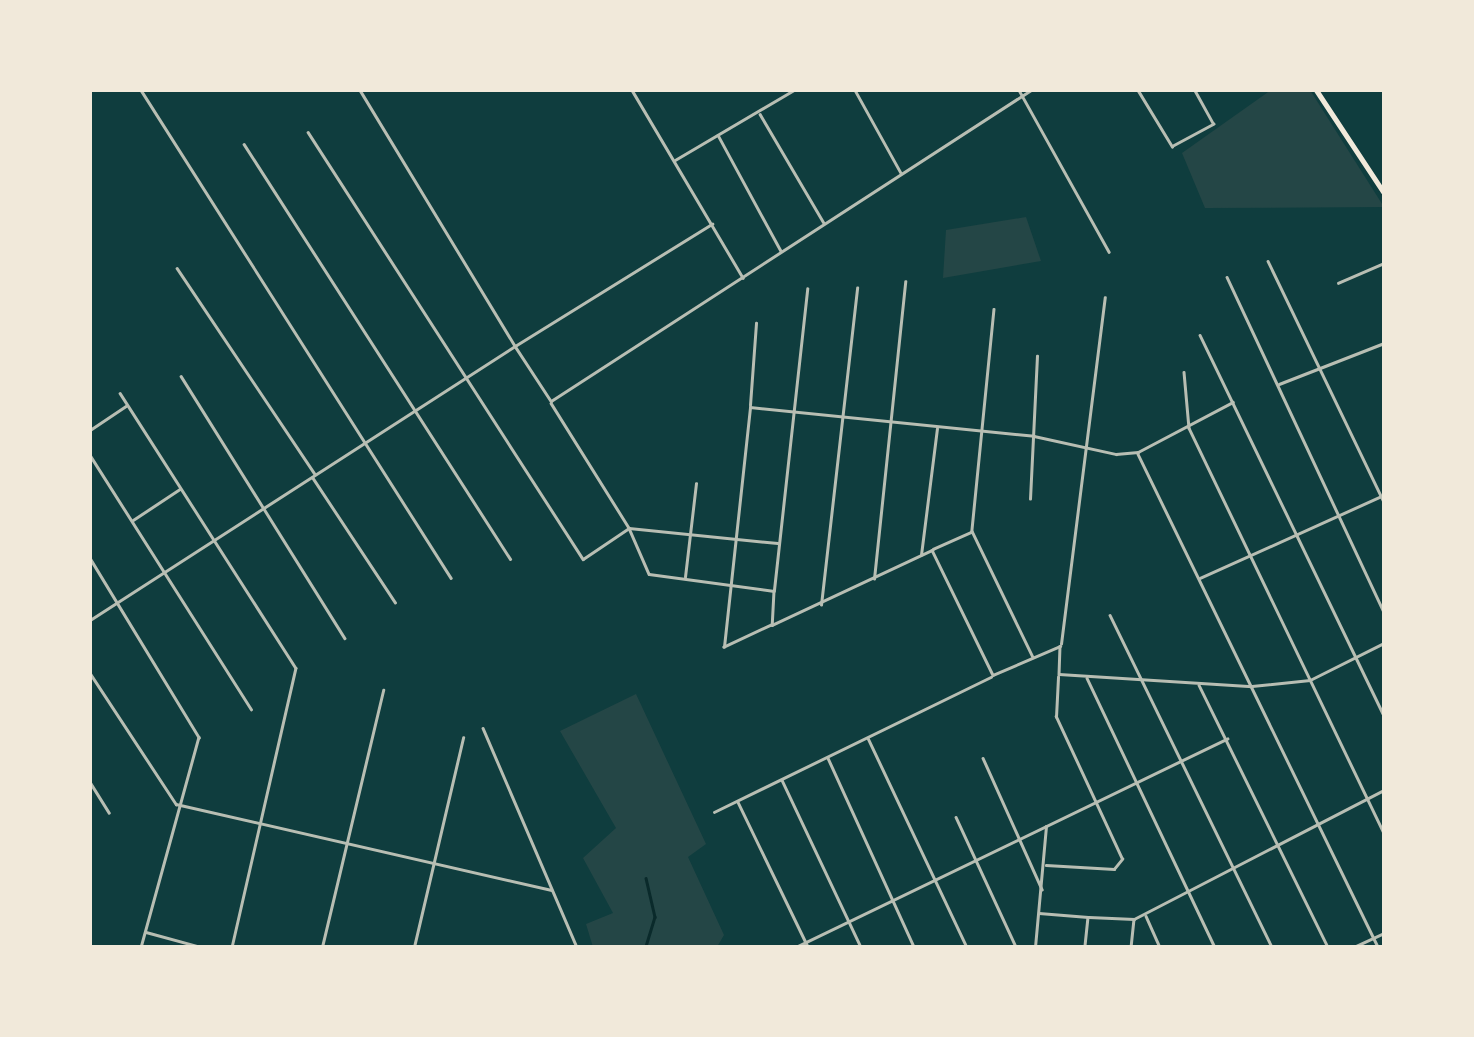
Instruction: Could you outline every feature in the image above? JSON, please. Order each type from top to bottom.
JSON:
[{"type":"highway","points":[[1318,92],[1384,193]]},
{"type":"street","points":[[141,90],[450,578]]},
{"type":"street","points":[[360,90],[628,528],[649,574],[774,591]]},
{"type":"street","points":[[632,90],[742,278]]},
{"type":"street","points":[[674,160],[794,90]]},
{"type":"street","points":[[856,90],[902,174]]},
{"type":"street","points":[[1019,90],[1108,252]]},
{"type":"street","points":[[551,401],[1031,90]]},
{"type":"street","points":[[1138,90],[1172,146],[1213,124],[1194,90]]},
{"type":"street","points":[[759,111],[825,225]]},
{"type":"street","points":[[308,132],[582,559],[628,528],[779,543]]},
{"type":"street","points":[[718,136],[782,252]]},
{"type":"street","points":[[244,144],[510,559]]},
{"type":"street","points":[[90,620],[464,378],[712,224]]},
{"type":"street","points":[[1268,261],[1323,368],[1384,502]]},
{"type":"street","points":[[1338,283],[1384,263]]},
{"type":"street","points":[[177,268],[396,602]]},
{"type":"street","points":[[1227,277],[1384,612]]},
{"type":"street","points":[[874,580],[905,282]]},
{"type":"street","points":[[821,607],[856,288]]},
{"type":"street","points":[[772,625],[807,289]]},
{"type":"street","points":[[1046,865],[1120,864],[1056,717],[1064,572],[1091,450],[1105,298]]},
{"type":"street","points":[[994,309],[972,531],[1033,657]]},
{"type":"street","points":[[756,324],[724,647],[821,607],[972,531]]},
{"type":"street","points":[[1200,335],[1384,715]]},
{"type":"street","points":[[1278,384],[1384,343]]},
{"type":"street","points":[[1030,498],[1037,356]]},
{"type":"street","points":[[1184,372],[1189,428],[1247,558],[1384,834]]},
{"type":"street","points":[[181,376],[346,638]]},
{"type":"street","points":[[120,393],[296,668],[232,947]]},
{"type":"street","points":[[750,407],[1034,436],[1091,450],[1138,452],[1233,402]]},
{"type":"street","points":[[90,430],[128,405]]},
{"type":"street","points":[[921,556],[937,426]]},
{"type":"street","points":[[1138,452],[1378,947]]},
{"type":"street","points":[[90,455],[251,709]]},
{"type":"street","points":[[684,579],[696,484]]},
{"type":"street","points":[[131,521],[180,489]]},
{"type":"street","points":[[1200,578],[1383,495]]},
{"type":"street","points":[[932,550],[994,676]]},
{"type":"street","points":[[90,558],[200,738],[176,804],[141,947]]},
{"type":"street","points":[[1110,615],[1185,760],[1272,947]]},
{"type":"street","points":[[1059,674],[1252,686],[1310,680],[1384,643]]},
{"type":"street","points":[[714,812],[1060,646]]},
{"type":"street","points":[[90,673],[176,804],[432,866],[551,890]]},
{"type":"street","points":[[1087,677],[1141,780],[1215,947]]},
{"type":"street","points":[[1198,684],[1328,947]]},
{"type":"street","points":[[322,947],[383,690]]},
{"type":"street","points":[[483,728],[577,947]]},
{"type":"street","points":[[867,737],[967,947]]},
{"type":"street","points":[[414,947],[462,738]]},
{"type":"street","points":[[796,947],[934,881],[1018,835],[1096,803],[1226,739]]},
{"type":"street","points":[[827,757],[914,947]]},
{"type":"street","points":[[982,758],[1042,889]]},
{"type":"street","points":[[782,779],[861,947]]},
{"type":"street","points":[[90,782],[109,812]]},
{"type":"street","points":[[1039,913],[1134,919],[1231,862],[1384,790]]},
{"type":"street","points":[[738,800],[807,945]]},
{"type":"street","points":[[956,817],[1016,947]]},
{"type":"street","points":[[1035,947],[1046,865],[1046,826]]},
{"type":"street","points":[[1145,914],[1160,947]]},
{"type":"street","points":[[1085,947],[1088,917]]},
{"type":"street","points":[[1131,947],[1134,919]]},
{"type":"street","points":[[145,931],[202,947]]},
{"type":"street","points":[[1354,947],[1384,933]]},
{"type":"shaded area","points":[[1271,90],[1310,90],[1384,207],[1205,208],[1182,153]]},
{"type":"shaded area","points":[[1026,217],[1041,261],[943,278],[946,230]]},
{"type":"shaded area","points":[[636,694],[706,844],[688,857],[724,935],[717,947],[593,947],[586,924],[613,913],[583,858],[616,828],[560,731]]},
{"type":"waterway","points":[[646,878],[655,917],[646,947]]}]
